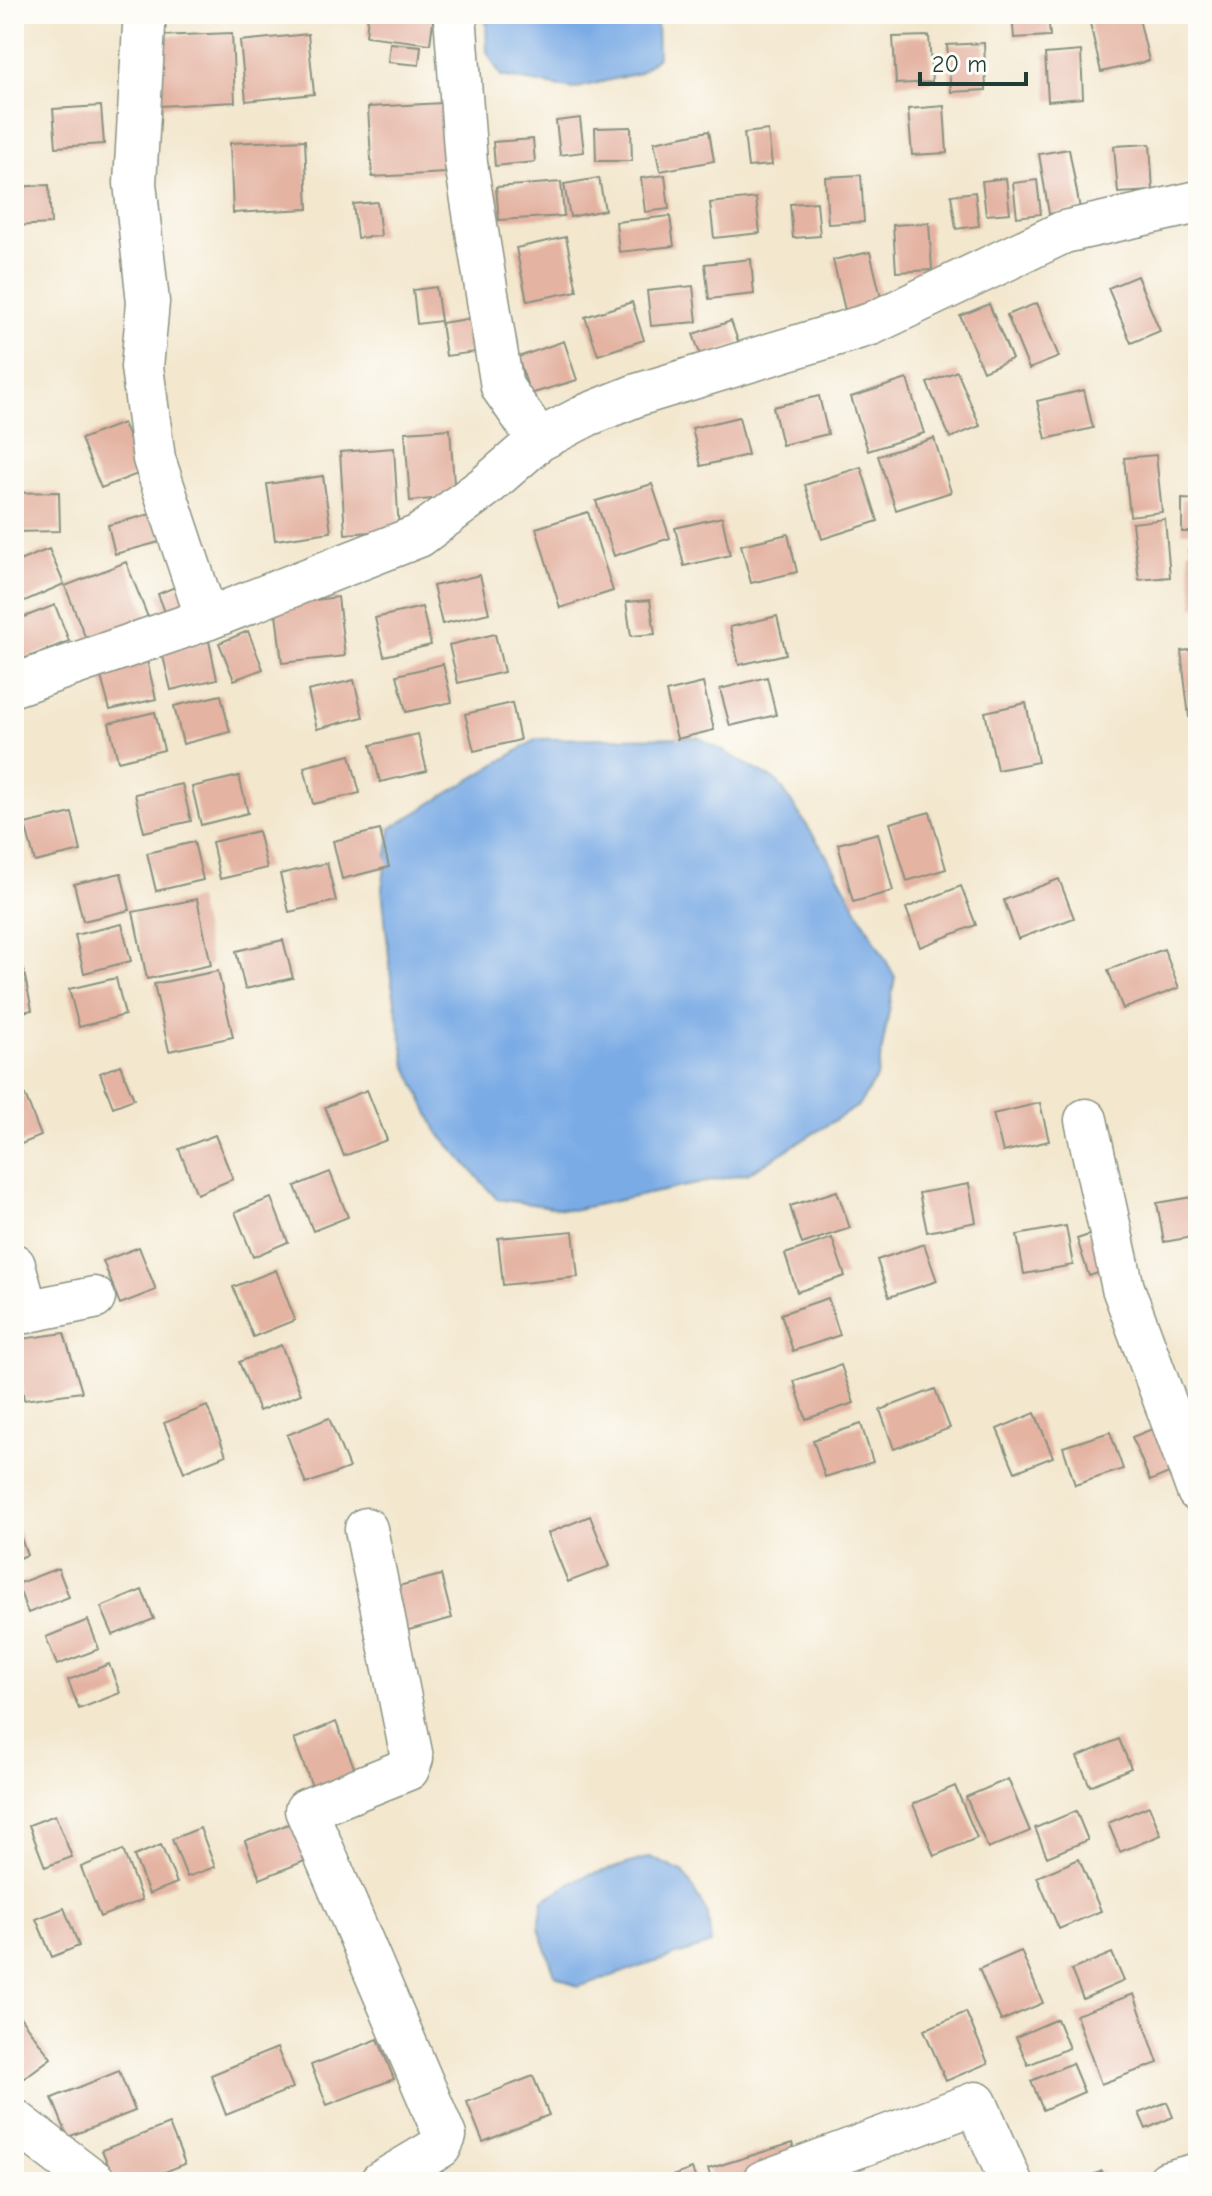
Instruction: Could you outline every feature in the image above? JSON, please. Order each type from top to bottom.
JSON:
[{"type":"street","points":[[455,14],[466,163],[502,387],[539,440]]},
{"type":"street","points":[[144,27],[135,183],[148,302],[142,367],[154,459],[207,619]]},
{"type":"street","points":[[14,685],[207,619],[419,536],[486,486],[539,440],[637,395],[871,324],[1064,232],[1198,202]]},
{"type":"street","points":[[1086,1120],[1123,1288],[1198,1491]]},
{"type":"street","points":[[14,1265],[20,1313],[94,1298]]},
{"type":"street","points":[[366,1529],[412,1758],[408,1769],[306,1810],[445,2136],[440,2147],[381,2182]]},
{"type":"street","points":[[763,2182],[976,2103],[1011,2182]]},
{"type":"street","points":[[14,2120],[95,2182]]},
{"type":"street","points":[[1168,2182],[1198,2174]]},
{"type":"water","points":[[486,14],[647,14],[657,22],[658,57],[639,73],[573,89],[501,76],[487,52]]},
{"type":"water","points":[[698,737],[778,782],[829,859],[895,977],[877,1077],[858,1106],[749,1173],[572,1210],[497,1199],[437,1131],[406,1065],[391,978],[382,888],[391,828],[537,739]]},
{"type":"water","points":[[650,1857],[684,1873],[708,1915],[711,1944],[578,1987],[555,1975],[539,1928],[543,1900],[580,1878]]},
{"type":"building","points":[[368,14],[434,14],[430,44],[366,36]]},
{"type":"building","points":[[1012,14],[1048,14],[1050,36],[1014,38]]},
{"type":"building","points":[[1088,14],[1138,14],[1149,61],[1101,72]]},
{"type":"building","points":[[232,33],[235,102],[160,106],[157,36]]},
{"type":"building","points":[[308,34],[314,94],[246,101],[240,41]]},
{"type":"building","points":[[929,36],[932,82],[896,84],[893,37]]},
{"type":"building","points":[[390,43],[421,46],[419,65],[388,62]]},
{"type":"building","points":[[984,43],[986,90],[951,92],[947,45]]},
{"type":"building","points":[[1081,51],[1083,98],[1048,101],[1045,54]]},
{"type":"building","points":[[443,103],[446,173],[372,177],[368,107]]},
{"type":"building","points":[[101,106],[104,144],[56,147],[53,109]]},
{"type":"building","points":[[944,106],[947,153],[912,155],[908,109]]},
{"type":"building","points":[[580,118],[584,152],[560,155],[556,121]]},
{"type":"building","points":[[631,127],[632,161],[596,161],[595,128]]},
{"type":"building","points":[[768,130],[772,165],[748,167],[744,133]]},
{"type":"building","points":[[709,131],[714,161],[660,171],[654,142]]},
{"type":"building","points":[[533,139],[535,162],[495,166],[493,142]]},
{"type":"building","points":[[305,140],[308,209],[233,213],[230,143]]},
{"type":"building","points":[[1150,144],[1153,191],[1118,193],[1114,146]]},
{"type":"building","points":[[1069,149],[1080,209],[1049,214],[1039,154]]},
{"type":"building","points":[[665,175],[669,209],[645,212],[641,178]]},
{"type":"building","points":[[861,175],[864,222],[828,224],[825,177]]},
{"type":"building","points":[[599,178],[605,210],[570,217],[564,184]]},
{"type":"building","points":[[1006,178],[1010,213],[986,215],[982,181]]},
{"type":"building","points":[[1037,180],[1041,214],[1017,217],[1013,183]]},
{"type":"building","points":[[561,182],[564,216],[499,220],[496,187]]},
{"type":"building","points":[[49,185],[51,224],[14,226],[14,187]]},
{"type":"building","points":[[975,192],[979,226],[956,229],[951,195]]},
{"type":"building","points":[[756,198],[760,233],[714,238],[710,203]]},
{"type":"building","points":[[377,202],[381,236],[357,238],[353,204]]},
{"type":"building","points":[[817,202],[820,236],[793,238],[790,204]]},
{"type":"building","points":[[670,216],[674,246],[619,252],[616,222]]},
{"type":"building","points":[[929,223],[932,270],[896,272],[893,225]]},
{"type":"building","points":[[566,237],[577,291],[527,301],[516,248]]},
{"type":"building","points":[[870,252],[885,314],[848,323],[833,260]]},
{"type":"building","points":[[751,259],[754,294],[709,299],[705,264]]},
{"type":"building","points":[[1137,276],[1160,331],[1131,343],[1108,288]]},
{"type":"building","points":[[693,286],[697,322],[651,326],[647,291]]},
{"type":"building","points":[[436,287],[441,321],[417,324],[413,290]]},
{"type":"building","points":[[632,302],[644,340],[598,355],[585,317]]},
{"type":"building","points":[[1037,303],[1059,357],[1029,369],[1007,315]]},
{"type":"building","points":[[989,304],[1012,359],[983,371],[960,316]]},
{"type":"building","points":[[487,316],[491,350],[446,356],[441,323]]},
{"type":"building","points":[[731,321],[739,344],[701,357],[693,334]]},
{"type":"building","points":[[564,341],[577,380],[530,394],[518,357]]},
{"type":"building","points":[[957,371],[980,426],[950,438],[927,383]]},
{"type":"building","points":[[907,379],[924,433],[868,451],[851,397]]},
{"type":"building","points":[[1084,390],[1093,428],[1046,439],[1037,401]]},
{"type":"building","points":[[819,396],[828,434],[782,445],[773,407]]},
{"type":"building","points":[[739,417],[748,455],[701,466],[692,428]]},
{"type":"building","points":[[123,423],[143,472],[101,488],[81,439]]},
{"type":"building","points":[[450,429],[455,497],[410,501],[405,432]]},
{"type":"building","points":[[934,438],[951,492],[896,510],[878,456]]},
{"type":"building","points":[[394,448],[399,530],[345,534],[340,452]]},
{"type":"building","points":[[1156,455],[1162,512],[1130,516],[1124,458]]},
{"type":"building","points":[[861,467],[878,521],[822,539],[805,485]]},
{"type":"building","points":[[323,476],[331,532],[275,540],[267,484]]},
{"type":"building","points":[[652,484],[670,538],[614,556],[596,501]]},
{"type":"building","points":[[59,492],[60,531],[14,532],[14,493]]},
{"type":"building","points":[[1182,499],[1198,500],[1198,532],[1182,532]]},
{"type":"building","points":[[588,512],[613,591],[560,608],[536,528]]},
{"type":"building","points":[[155,513],[163,541],[115,554],[108,525]]},
{"type":"building","points":[[722,517],[730,555],[684,566],[675,528]]},
{"type":"building","points":[[1165,519],[1170,577],[1139,580],[1132,523]]},
{"type":"building","points":[[788,534],[797,572],[751,583],[741,545]]},
{"type":"building","points":[[49,549],[64,584],[20,603],[14,589],[14,563]]},
{"type":"building","points":[[1198,549],[1198,607],[1194,607],[1188,550]]},
{"type":"building","points":[[126,562],[151,625],[90,649],[65,586]]},
{"type":"building","points":[[480,575],[489,613],[442,624],[433,586]]},
{"type":"building","points":[[182,584],[191,607],[167,617],[158,594]]},
{"type":"building","points":[[338,597],[345,656],[282,663],[275,605]]},
{"type":"building","points":[[650,600],[655,634],[631,636],[626,602]]},
{"type":"building","points":[[55,605],[69,641],[24,659],[14,633],[14,621]]},
{"type":"building","points":[[422,607],[431,645],[384,656],[375,618]]},
{"type":"building","points":[[777,616],[786,654],[739,665],[730,627]]},
{"type":"building","points":[[248,631],[263,669],[234,680],[219,643]]},
{"type":"building","points":[[495,634],[504,672],[458,683],[449,645]]},
{"type":"building","points":[[209,641],[217,679],[171,690],[162,652]]},
{"type":"building","points":[[1198,649],[1198,716],[1189,717],[1181,651]]},
{"type":"building","points":[[147,661],[156,699],[110,710],[100,673]]},
{"type":"building","points":[[443,664],[452,702],[406,712],[397,675]]},
{"type":"building","points":[[767,677],[776,715],[730,726],[720,689]]},
{"type":"building","points":[[354,680],[363,717],[317,729],[308,691]]},
{"type":"building","points":[[703,683],[714,730],[677,739],[666,692]]},
{"type":"building","points":[[221,695],[230,732],[183,744],[174,706]]},
{"type":"building","points":[[512,703],[520,740],[474,751],[465,714]]},
{"type":"building","points":[[1026,703],[1038,762],[997,770],[985,712]]},
{"type":"building","points":[[155,712],[164,750],[118,761],[109,723]]},
{"type":"building","points":[[418,734],[427,771],[380,782],[371,745]]},
{"type":"building","points":[[350,755],[360,793],[313,804],[304,767]]},
{"type":"building","points":[[239,776],[248,813],[201,825],[192,787]]},
{"type":"building","points":[[182,784],[191,821],[144,832],[135,794]]},
{"type":"building","points":[[930,812],[946,869],[907,881],[890,823]]},
{"type":"building","points":[[72,813],[81,851],[35,862],[25,824]]},
{"type":"building","points":[[380,830],[389,867],[342,879],[333,841]]},
{"type":"building","points":[[258,831],[267,868],[220,879],[212,842]]},
{"type":"building","points":[[878,833],[893,891],[853,902],[838,844]]},
{"type":"building","points":[[194,842],[203,880],[156,891],[147,853]]},
{"type":"building","points":[[327,863],[336,901],[289,912],[280,874]]},
{"type":"building","points":[[121,873],[130,910],[83,921],[74,884]]},
{"type":"building","points":[[1059,879],[1074,918],[1018,939],[1004,900]]},
{"type":"building","points":[[961,886],[976,925],[920,947],[906,908]]},
{"type":"building","points":[[197,899],[211,965],[147,979],[133,912]]},
{"type":"building","points":[[122,924],[131,961],[84,973],[75,935]]},
{"type":"building","points":[[283,940],[293,978],[245,989],[236,951]]},
{"type":"building","points":[[18,944],[32,1010],[14,1014],[14,945]]},
{"type":"building","points":[[1164,949],[1179,988],[1123,1009],[1108,970]]},
{"type":"building","points":[[218,971],[233,1037],[169,1051],[154,984]]},
{"type":"building","points":[[116,978],[125,1015],[79,1027],[69,989]]},
{"type":"building","points":[[120,1065],[134,1099],[113,1107],[100,1073]]},
{"type":"building","points":[[367,1090],[387,1140],[344,1156],[325,1107]]},
{"type":"building","points":[[25,1095],[41,1136],[14,1147],[14,1099]]},
{"type":"building","points":[[1040,1103],[1049,1141],[1003,1152],[993,1114]]},
{"type":"building","points":[[215,1135],[233,1179],[197,1194],[179,1149]]},
{"type":"building","points":[[330,1172],[348,1217],[313,1231],[295,1186]]},
{"type":"building","points":[[969,1184],[976,1222],[927,1232],[919,1193]]},
{"type":"building","points":[[837,1191],[850,1228],[802,1244],[790,1206]]},
{"type":"building","points":[[1198,1196],[1198,1236],[1164,1242],[1157,1203]]},
{"type":"building","points":[[271,1198],[288,1242],[253,1257],[235,1212]]},
{"type":"building","points":[[1125,1223],[1137,1260],[1089,1276],[1077,1239]]},
{"type":"building","points":[[1066,1226],[1073,1265],[1024,1274],[1017,1235]]},
{"type":"building","points":[[573,1231],[578,1277],[503,1285],[498,1238]]},
{"type":"building","points":[[832,1238],[845,1276],[797,1292],[785,1254]]},
{"type":"building","points":[[924,1244],[937,1281],[889,1297],[877,1260]]},
{"type":"building","points":[[139,1247],[156,1290],[120,1304],[103,1261]]},
{"type":"building","points":[[276,1270],[295,1320],[253,1337],[233,1287]]},
{"type":"building","points":[[828,1298],[840,1335],[793,1351],[781,1314]]},
{"type":"building","points":[[64,1333],[82,1392],[24,1400],[14,1340]]},
{"type":"building","points":[[281,1345],[301,1394],[259,1411],[239,1362]]},
{"type":"building","points":[[841,1365],[854,1403],[806,1419],[794,1381]]},
{"type":"building","points":[[935,1389],[950,1428],[894,1449],[880,1410]]},
{"type":"building","points":[[207,1406],[226,1455],[184,1472],[164,1423]]},
{"type":"building","points":[[1035,1413],[1053,1457],[1015,1472],[997,1429]]},
{"type":"building","points":[[329,1418],[349,1468],[306,1484],[287,1435]]},
{"type":"building","points":[[1170,1422],[1188,1465],[1150,1481],[1132,1437]]},
{"type":"building","points":[[861,1424],[873,1462],[825,1477],[813,1440]]},
{"type":"building","points":[[1110,1432],[1123,1469],[1075,1485],[1063,1447]]},
{"type":"building","points":[[590,1516],[610,1566],[568,1582],[548,1533]]},
{"type":"building","points":[[17,1527],[27,1555],[14,1560],[14,1528]]},
{"type":"building","points":[[58,1568],[69,1597],[28,1613],[17,1584]]},
{"type":"building","points":[[441,1575],[452,1618],[398,1633],[387,1589]]},
{"type":"building","points":[[142,1590],[154,1619],[113,1635],[101,1607]]},
{"type":"building","points":[[88,1620],[99,1649],[57,1665],[46,1637]]},
{"type":"building","points":[[109,1664],[120,1693],[79,1709],[68,1680]]},
{"type":"building","points":[[336,1722],[356,1772],[313,1789],[294,1739]]},
{"type":"building","points":[[1119,1739],[1131,1768],[1090,1786],[1077,1757]]},
{"type":"building","points":[[1008,1779],[1030,1831],[988,1849],[966,1797]]},
{"type":"building","points":[[955,1786],[977,1838],[934,1856],[913,1804]]},
{"type":"building","points":[[1149,1806],[1161,1835],[1120,1852],[1108,1823]]},
{"type":"building","points":[[1076,1811],[1088,1840],[1047,1857],[1035,1828]]},
{"type":"building","points":[[55,1815],[72,1857],[45,1867],[29,1825]]},
{"type":"building","points":[[301,1819],[315,1857],[260,1879],[245,1841]]},
{"type":"building","points":[[200,1828],[215,1867],[187,1877],[172,1839]]},
{"type":"building","points":[[161,1845],[177,1883],[149,1894],[134,1856]]},
{"type":"building","points":[[123,1850],[142,1900],[100,1917],[81,1867]]},
{"type":"building","points":[[1079,1859],[1101,1911],[1059,1929],[1037,1877]]},
{"type":"building","points":[[64,1908],[79,1946],[52,1957],[36,1919]]},
{"type":"building","points":[[1021,1951],[1043,2003],[1001,2021],[979,1969]]},
{"type":"building","points":[[1112,1953],[1124,1981],[1083,1999],[1071,1970]]},
{"type":"building","points":[[1134,1994],[1158,2063],[1101,2084],[1076,2015]]},
{"type":"building","points":[[14,2009],[51,2058],[16,2084],[14,2081]]},
{"type":"building","points":[[966,2012],[988,2063],[946,2081],[924,2030]]},
{"type":"building","points":[[1057,2019],[1069,2048],[1028,2065],[1016,2037]]},
{"type":"building","points":[[378,2039],[394,2079],[327,2105],[311,2065]]},
{"type":"building","points":[[277,2048],[293,2088],[226,2115],[211,2075]]},
{"type":"building","points":[[1072,2063],[1084,2092],[1043,2110],[1031,2081]]},
{"type":"building","points":[[119,2071],[135,2111],[68,2137],[52,2098]]},
{"type":"building","points":[[533,2076],[549,2115],[483,2142],[467,2102]]},
{"type":"building","points":[[1167,2102],[1173,2117],[1146,2129],[1139,2113]]},
{"type":"building","points":[[169,2124],[185,2164],[139,2182],[115,2182],[102,2150]]},
{"type":"building","points":[[792,2143],[804,2182],[712,2182],[708,2169]]},
{"type":"building","points":[[692,2169],[697,2182],[664,2182],[663,2179]]},
{"type":"building","points":[[1102,2171],[1107,2182],[1076,2182]]}]
